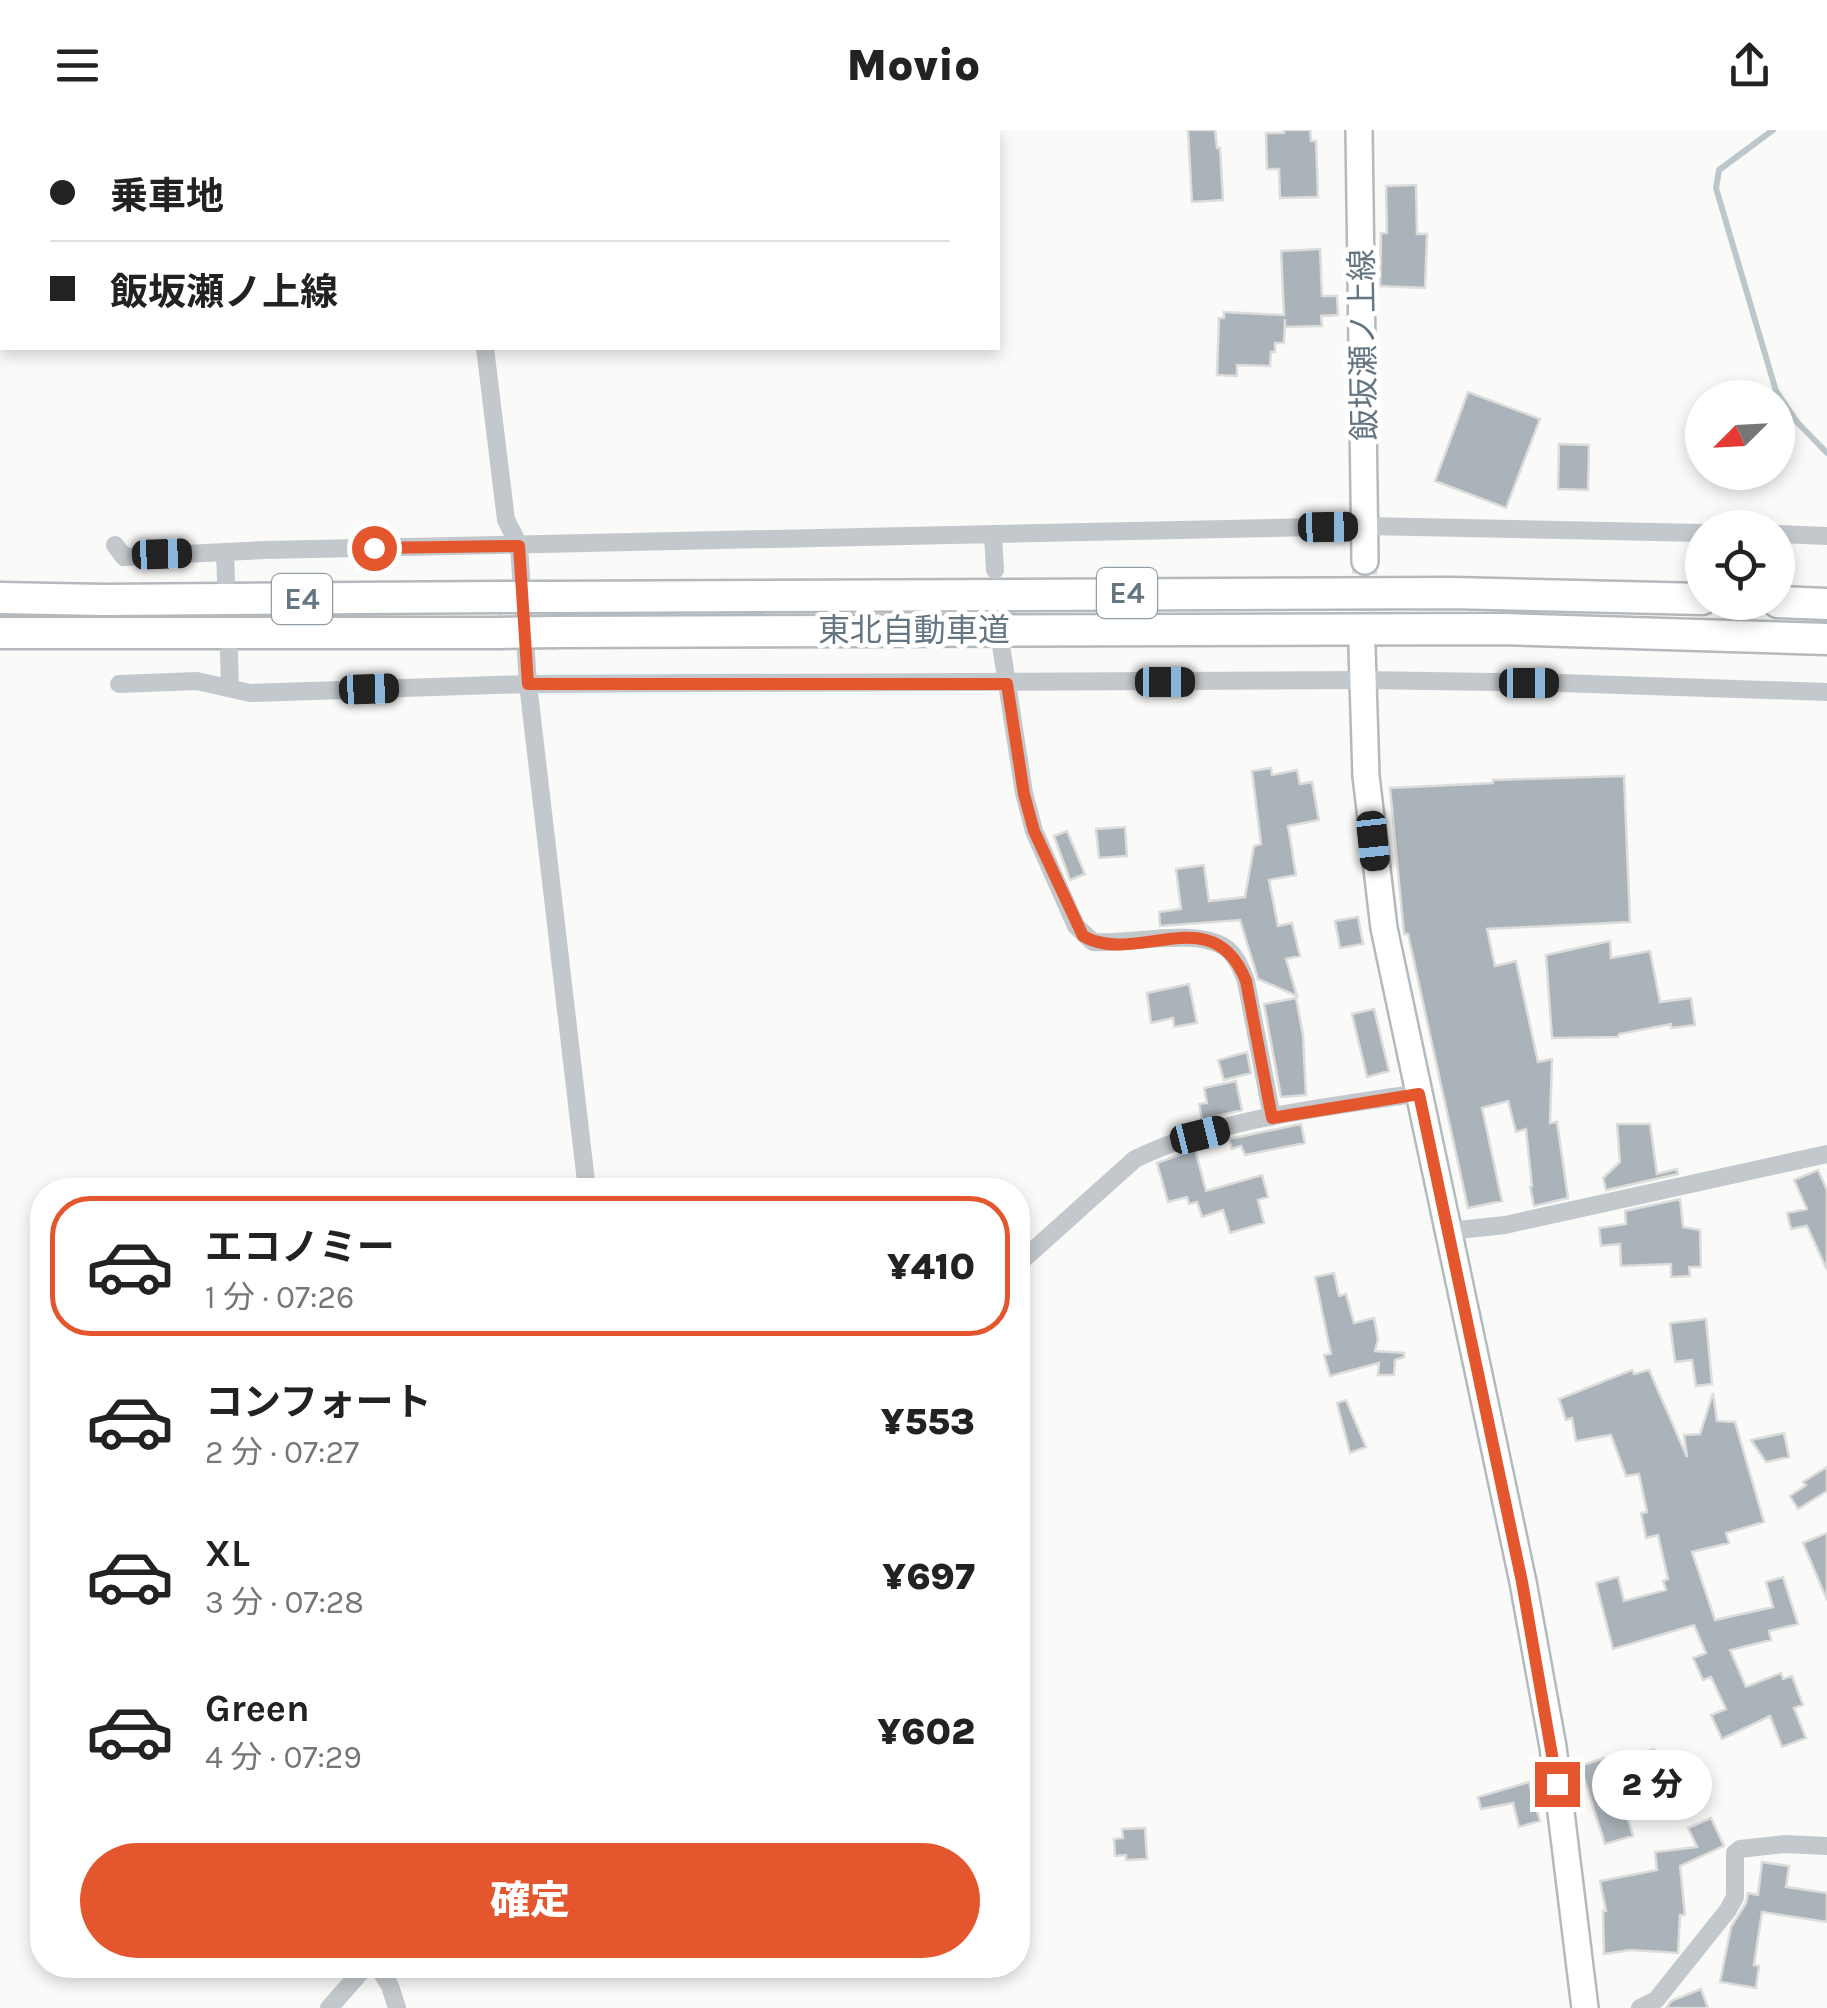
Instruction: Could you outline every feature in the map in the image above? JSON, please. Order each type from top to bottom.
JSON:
[{"type":"highway","name":"東北自動車道","points":[[0,598],[1451,593],[1685,599]]},
{"type":"highway","points":[[1795,603],[1827,604]]},
{"type":"highway","name":"東北自動車道","points":[[0,633],[1503,630],[1827,639]]},
{"type":"main road","name":"飯坂瀬ノ上線","points":[[1359,130],[1365,560]]},
{"type":"main road","points":[[1362,648],[1366,776],[1376,874],[1517,1554],[1549,1728],[1586,2008]]},
{"type":"street","points":[[486,350],[506,520],[519,546],[528,684],[586,1178]]},
{"type":"street","points":[[116,545],[124,557],[1365,526],[1685,533]]},
{"type":"street","points":[[994,535],[995,570]]},
{"type":"street","points":[[1795,535],[1827,536]]},
{"type":"street","points":[[225,552],[226,578]]},
{"type":"street","points":[[1001,645],[1024,794],[1034,831],[1076,926],[1094,942],[1185,938],[1228,948],[1246,981],[1272,1118]]},
{"type":"street","points":[[229,653],[230,688]]},
{"type":"street","points":[[120,684],[197,682],[250,693],[528,684],[1362,680],[1827,692]]},
{"type":"street","points":[[1030,1253],[1135,1159],[1186,1139],[1272,1118],[1419,1094]]},
{"type":"street","points":[[1449,1231],[1506,1225],[1827,1154]]},
{"type":"street","points":[[1640,2008],[1656,2000],[1728,1910],[1735,1896],[1735,1852],[1785,1844],[1827,1846]]},
{"type":"street","points":[[329,2008],[356,1978]]},
{"type":"street","points":[[385,1978],[397,2008]]},
{"type":"building","points":[[1188,130],[1215,130],[1223,200],[1192,202]]},
{"type":"building","points":[[1310,130],[1311,141],[1316,141],[1318,197],[1280,198],[1279,169],[1267,169],[1266,133]]},
{"type":"building","points":[[1416,185],[1417,234],[1427,234],[1425,288],[1380,286],[1381,233],[1387,233],[1386,186]]},
{"type":"building","points":[[1320,249],[1322,296],[1337,296],[1338,315],[1321,316],[1322,326],[1285,327],[1285,319],[1284,343],[1275,343],[1270,366],[1237,365],[1237,376],[1217,375],[1219,318],[1224,318],[1224,312],[1284,315],[1281,251]]},
{"type":"building","points":[[1468,392],[1540,419],[1506,508],[1435,481]]},
{"type":"building","points":[[1559,444],[1589,445],[1588,490],[1558,489]]},
{"type":"building","points":[[1271,768],[1272,775],[1297,770],[1300,784],[1312,782],[1319,820],[1288,826],[1296,875],[1269,880],[1278,926],[1292,923],[1300,956],[1286,959],[1297,996],[1258,979],[1240,920],[1160,926],[1159,912],[1181,909],[1176,869],[1204,865],[1209,901],[1245,897],[1254,846],[1261,844],[1252,771]]},
{"type":"building","points":[[1624,776],[1630,922],[1487,929],[1495,966],[1516,961],[1538,1062],[1552,1059],[1550,1123],[1557,1122],[1568,1198],[1534,1206],[1526,1129],[1516,1132],[1508,1101],[1482,1108],[1502,1201],[1468,1208],[1408,934],[1404,934],[1390,788]]},
{"type":"building","points":[[1125,827],[1127,856],[1099,858],[1096,829]]},
{"type":"building","points":[[1067,831],[1085,874],[1070,880],[1054,836]]},
{"type":"building","points":[[1358,917],[1363,944],[1340,948],[1335,921]]},
{"type":"building","points":[[1610,941],[1611,958],[1650,951],[1660,1002],[1691,998],[1695,1025],[1671,1028],[1671,1024],[1618,1037],[1552,1038],[1546,955]]},
{"type":"building","points":[[1189,984],[1197,1023],[1174,1027],[1173,1018],[1151,1023],[1147,993]]},
{"type":"building","points":[[1296,998],[1303,1035],[1306,1095],[1281,1097],[1264,1004]]},
{"type":"building","points":[[1374,1009],[1389,1071],[1367,1077],[1352,1014]]},
{"type":"building","points":[[1247,1052],[1251,1073],[1224,1080],[1218,1060]]},
{"type":"building","points":[[1236,1081],[1242,1110],[1202,1120],[1199,1104],[1207,1103],[1204,1088]]},
{"type":"building","points":[[1301,1124],[1305,1143],[1245,1155],[1241,1146],[1232,1149],[1229,1139]]},
{"type":"building","points":[[1617,1124],[1650,1124],[1657,1174],[1677,1169],[1678,1174],[1606,1190],[1603,1178],[1620,1162]]},
{"type":"building","points":[[1195,1149],[1206,1191],[1262,1175],[1268,1197],[1258,1200],[1264,1223],[1230,1233],[1223,1210],[1202,1217],[1197,1202],[1189,1204],[1187,1197],[1168,1202],[1157,1163]]},
{"type":"building","points":[[1818,1170],[1827,1190],[1827,1270],[1807,1226],[1791,1229],[1787,1213],[1807,1209],[1794,1180]]},
{"type":"building","points":[[1680,1199],[1683,1227],[1700,1230],[1701,1267],[1689,1267],[1690,1276],[1671,1277],[1671,1264],[1621,1266],[1620,1244],[1601,1246],[1599,1228],[1626,1224],[1625,1211]]},
{"type":"building","points":[[1334,1273],[1339,1296],[1346,1294],[1354,1323],[1374,1318],[1378,1339],[1375,1351],[1404,1353],[1404,1357],[1395,1360],[1394,1375],[1378,1375],[1379,1363],[1330,1376],[1324,1355],[1331,1354],[1315,1277]]},
{"type":"building","points":[[1706,1319],[1712,1384],[1696,1386],[1692,1360],[1675,1362],[1670,1323]]},
{"type":"building","points":[[1632,1370],[1634,1374],[1649,1370],[1687,1457],[1684,1435],[1700,1434],[1713,1393],[1717,1421],[1735,1422],[1764,1522],[1726,1533],[1729,1543],[1692,1552],[1715,1620],[1773,1607],[1766,1582],[1783,1577],[1798,1624],[1769,1631],[1771,1640],[1730,1650],[1746,1687],[1781,1673],[1783,1679],[1792,1676],[1803,1705],[1794,1708],[1806,1738],[1782,1747],[1770,1716],[1722,1739],[1711,1715],[1726,1709],[1711,1677],[1703,1680],[1693,1658],[1706,1653],[1694,1625],[1613,1649],[1596,1583],[1618,1577],[1624,1601],[1666,1590],[1663,1581],[1668,1579],[1658,1535],[1646,1538],[1641,1513],[1647,1512],[1639,1474],[1626,1476],[1611,1435],[1576,1441],[1572,1418],[1566,1420],[1559,1399]]},
{"type":"building","points":[[1346,1400],[1366,1447],[1350,1453],[1337,1403]]},
{"type":"building","points":[[1784,1433],[1789,1457],[1766,1462],[1751,1440]]},
{"type":"building","points":[[1827,1467],[1827,1491],[1798,1509],[1790,1496]]},
{"type":"building","points":[[1827,1533],[1827,1600],[1803,1543]]},
{"type":"building","points":[[1654,1749],[1661,1772],[1627,1782],[1633,1803],[1624,1806],[1633,1836],[1605,1844],[1580,1766]]},
{"type":"building","points":[[1529,1782],[1540,1821],[1519,1827],[1513,1803],[1481,1809],[1478,1797]]},
{"type":"building","points":[[1711,1818],[1724,1846],[1680,1866],[1685,1915],[1680,1915],[1678,1953],[1630,1950],[1604,1954],[1606,1911],[1600,1881],[1657,1870],[1655,1852],[1697,1847],[1688,1828]]},
{"type":"building","points":[[1145,1828],[1147,1859],[1115,1856],[1114,1839],[1123,1838],[1122,1829]]},
{"type":"building","points":[[1762,1862],[1789,1866],[1786,1887],[1827,1893],[1827,1922],[1762,1912],[1754,1965],[1759,1966],[1756,1988],[1720,1982],[1731,1927],[1748,1893],[1758,1895]]},
{"type":"building","points":[[1701,1989],[1708,2008],[1666,2008],[1671,2001]]},
{"type":"waterway","points":[[1773,130],[1719,170],[1716,188],[1776,391],[1797,422],[1827,453]]},
{"type":"tunnel","points":[[1362,648],[1365,561]]},
{"type":"route","points":[[374,548],[519,546],[528,684],[1007,684],[1024,794],[1034,831],[1083,936],[1108,943],[1185,938],[1228,948],[1246,981],[1272,1118],[1419,1094],[1522,1582],[1557,1784]]}]
